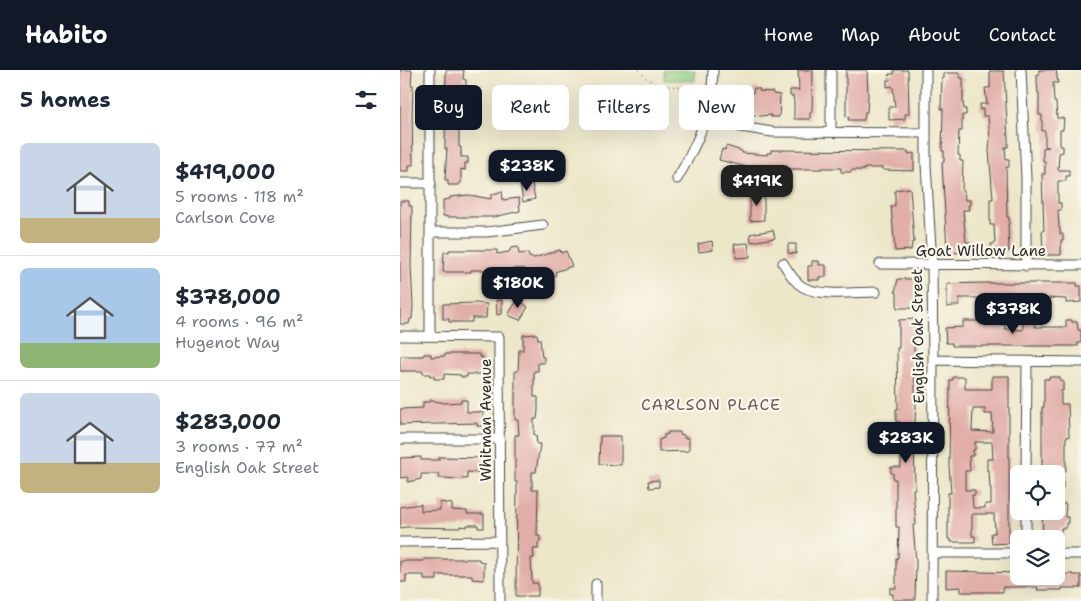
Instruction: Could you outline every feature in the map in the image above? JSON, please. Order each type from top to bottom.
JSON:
[{"type":"street","points":[[430,70],[430,336]]},
{"type":"street","points":[[712,85],[713,70]]},
{"type":"street","points":[[831,70],[831,132]]},
{"type":"street","name":"English Oak Street","points":[[926,70],[926,164],[932,265],[932,601]]},
{"type":"street","points":[[1021,70],[1026,178],[1026,266]]},
{"type":"street","points":[[677,180],[697,144],[702,130]]},
{"type":"street","points":[[754,130],[772,132],[926,133]]},
{"type":"street","points":[[400,183],[431,183]]},
{"type":"street","points":[[431,232],[487,232],[543,225]]},
{"type":"street","points":[[783,263],[796,282],[802,287],[814,291],[876,292]]},
{"type":"street","name":"Goat Willow Lane","points":[[880,264],[1081,265]]},
{"type":"street","name":"Whitman Avenue","points":[[400,336],[499,338],[500,601]]},
{"type":"street","points":[[933,360],[1081,362]]},
{"type":"street","points":[[1026,465],[1027,362]]},
{"type":"street","points":[[400,439],[500,439]]},
{"type":"street","points":[[400,542],[500,540]]},
{"type":"street","points":[[932,554],[1010,553]]},
{"type":"street","points":[[1065,554],[1081,554]]},
{"type":"street","points":[[596,584],[596,601]]},
{"type":"path","points":[[640,70],[646,78],[656,85],[679,87]]},
{"type":"green space","points":[[664,70],[695,70],[695,81],[664,80]]},
{"type":"building","points":[[400,70],[412,70],[413,165],[409,165],[409,171],[400,171]]},
{"type":"building","points":[[446,70],[464,70],[463,79],[466,80],[466,85],[446,85]]},
{"type":"building","points":[[798,70],[813,70],[812,112],[810,113],[810,119],[794,119],[794,102],[793,96],[790,96],[790,90],[799,90]]},
{"type":"building","points":[[846,70],[867,70],[868,96],[867,112],[865,112],[864,120],[848,120],[849,117],[846,116]]},
{"type":"building","points":[[894,70],[908,70],[909,114],[905,114],[905,119],[889,120],[889,107],[895,107],[893,88],[892,86],[887,87],[887,80],[890,80],[889,74],[894,74]]},
{"type":"building","points":[[1039,70],[1056,70],[1058,83],[1053,83],[1054,102],[1056,102],[1057,118],[1064,118],[1063,130],[1060,130],[1060,146],[1063,146],[1063,152],[1059,153],[1058,170],[1069,170],[1069,176],[1066,176],[1066,181],[1058,181],[1058,203],[1061,203],[1061,210],[1058,210],[1059,228],[1060,234],[1063,234],[1061,255],[1045,255],[1045,251],[1043,251],[1042,174],[1045,174],[1045,161],[1043,161],[1043,148],[1049,147],[1045,147],[1042,115],[1039,115],[1037,75],[1039,75]]},
{"type":"building","points":[[990,71],[1004,71],[1008,139],[1008,147],[1005,147],[1006,159],[1009,159],[1009,167],[1006,167],[1009,251],[1004,251],[1004,254],[992,255],[991,244],[995,244],[994,225],[990,225],[990,199],[993,199],[989,151],[990,139],[988,116],[983,116],[983,109],[980,110],[980,104],[987,104],[985,88],[990,88]]},
{"type":"building","points":[[944,73],[960,73],[960,78],[963,78],[963,102],[966,115],[962,115],[962,131],[959,131],[958,155],[960,155],[960,161],[963,161],[962,191],[964,191],[965,200],[970,200],[969,210],[963,210],[966,242],[970,242],[971,246],[973,246],[973,252],[951,253],[951,250],[947,250],[942,162],[944,162],[944,151],[942,151],[943,109],[941,109],[942,78],[944,78]]},
{"type":"building","points":[[754,88],[760,89],[759,91],[773,92],[773,94],[780,95],[779,117],[771,117],[771,115],[754,115]]},
{"type":"building","points":[[445,130],[459,130],[461,157],[468,157],[468,163],[465,163],[465,170],[461,169],[461,183],[459,185],[448,185],[448,180],[445,180],[447,149],[445,149]]},
{"type":"building","points":[[726,146],[742,151],[742,153],[767,155],[767,153],[771,153],[771,150],[908,151],[908,154],[914,153],[914,171],[864,168],[864,170],[841,172],[841,168],[822,168],[776,169],[776,173],[751,171],[751,168],[719,160],[722,149],[725,150]]},
{"type":"building","points":[[526,181],[526,184],[532,183],[535,199],[523,202],[520,182]]},
{"type":"building","points":[[910,188],[914,242],[912,242],[911,250],[895,251],[891,206],[895,206],[895,190]]},
{"type":"building","points":[[502,191],[503,200],[519,198],[520,211],[494,217],[443,216],[443,200],[450,199],[450,197],[469,195],[491,199],[491,195]]},
{"type":"building","points":[[750,194],[764,194],[764,220],[750,221]]},
{"type":"building","points":[[400,201],[409,201],[409,206],[412,206],[411,267],[413,306],[412,319],[410,319],[409,324],[400,324]]},
{"type":"building","points":[[773,230],[775,238],[751,242],[750,234]]},
{"type":"building","points":[[712,241],[713,250],[699,252],[698,244]]},
{"type":"building","points":[[748,243],[750,257],[736,258],[734,244]]},
{"type":"building","points":[[788,244],[796,244],[796,254],[788,253]]},
{"type":"building","points":[[518,247],[519,254],[528,253],[529,257],[534,258],[560,250],[561,253],[566,251],[572,266],[555,272],[556,275],[550,277],[549,274],[543,276],[541,270],[525,272],[524,268],[443,272],[444,252],[449,252],[449,250],[497,250],[497,254],[509,252],[511,248]]},
{"type":"building","points":[[812,261],[819,261],[819,265],[826,265],[826,277],[819,277],[819,280],[808,280],[808,266],[812,266]]},
{"type":"building","points":[[898,279],[917,279],[916,308],[897,308],[897,292],[895,292]]},
{"type":"building","points":[[1077,283],[1077,286],[1081,286],[1081,302],[1066,303],[1066,299],[1049,298],[1049,301],[1036,301],[1036,305],[989,305],[989,307],[979,307],[979,298],[959,298],[959,305],[947,307],[947,284]]},
{"type":"building","points":[[519,297],[524,300],[523,303],[528,307],[520,320],[508,315]]},
{"type":"building","points":[[496,300],[502,300],[502,314],[497,315]]},
{"type":"building","points":[[443,304],[487,304],[486,318],[472,318],[472,322],[449,322],[449,319],[443,319]]},
{"type":"building","points":[[915,319],[914,353],[916,353],[916,369],[914,369],[916,406],[914,436],[915,489],[913,489],[916,525],[913,525],[916,562],[915,600],[893,600],[890,588],[896,588],[899,527],[896,527],[896,479],[893,479],[891,467],[901,467],[901,450],[899,450],[900,422],[896,422],[896,409],[898,409],[897,348],[899,348],[899,320]]},
{"type":"building","points":[[978,319],[984,319],[984,321],[989,321],[989,323],[1005,325],[1005,329],[1023,330],[1023,323],[1035,323],[1035,327],[1066,327],[1066,320],[1072,320],[1072,322],[1077,322],[1078,330],[1081,330],[1081,343],[1078,343],[1078,346],[952,346],[952,343],[946,343],[945,328],[963,327],[963,321],[978,321]]},
{"type":"building","points":[[537,334],[538,339],[540,339],[542,357],[544,357],[544,363],[538,363],[538,371],[534,371],[534,397],[538,397],[538,410],[537,419],[534,419],[534,435],[536,435],[537,444],[540,444],[536,472],[532,472],[532,490],[538,490],[537,536],[540,536],[540,542],[538,543],[538,549],[533,549],[534,558],[531,558],[532,583],[538,583],[538,596],[516,596],[517,482],[515,482],[515,435],[519,435],[518,420],[515,420],[515,371],[518,371],[519,350],[523,350],[523,335]]},
{"type":"building","points":[[424,354],[431,354],[431,357],[445,356],[445,354],[479,354],[479,357],[482,356],[481,358],[484,358],[484,374],[467,374],[467,377],[461,377],[461,375],[444,374],[444,379],[434,379],[434,376],[430,376],[430,374],[423,374],[423,371],[400,371],[400,356],[423,356]]},
{"type":"building","points":[[992,376],[1009,376],[1009,543],[992,544],[991,533],[995,533],[994,514],[972,514],[972,536],[975,536],[975,542],[951,542],[951,539],[948,539],[948,493],[951,493],[949,465],[950,380],[953,380],[953,377],[965,377],[965,389],[992,389]],"holes":[[[973,409],[985,409],[985,414],[992,414],[993,432],[972,431]],[[975,442],[992,442],[993,459],[987,459],[991,504],[985,504],[985,508],[973,508],[972,495],[975,495],[975,490],[965,490],[965,471],[970,471],[969,456],[973,456]]]},
{"type":"building","points":[[1049,377],[1060,377],[1060,381],[1063,381],[1061,404],[1068,404],[1069,437],[1066,437],[1066,471],[1065,465],[1042,465],[1044,379],[1049,379]]},
{"type":"building","points":[[430,400],[445,403],[467,400],[467,412],[483,412],[483,426],[477,426],[477,423],[400,425],[400,409],[423,408],[423,402],[430,402]]},
{"type":"building","points":[[668,432],[680,432],[680,434],[684,435],[684,438],[689,438],[689,451],[659,452],[659,440],[664,438],[664,435],[668,434]]},
{"type":"building","points":[[600,436],[621,436],[621,465],[599,464]]},
{"type":"building","points":[[421,457],[421,460],[439,460],[439,457],[484,458],[484,473],[467,472],[467,479],[439,478],[439,474],[421,474],[421,479],[408,482],[408,477],[400,478],[400,458]]},
{"type":"building","points":[[659,480],[659,487],[649,488],[648,481]]},
{"type":"building","points":[[440,502],[452,504],[452,510],[467,511],[467,514],[484,514],[484,528],[478,528],[478,525],[467,525],[467,527],[460,526],[460,528],[400,528],[400,507],[421,504],[421,511],[440,510]]},
{"type":"building","points":[[1065,517],[1068,517],[1066,528],[1061,528],[1061,530],[1043,530],[1042,520],[1065,520]]},
{"type":"building","points":[[424,559],[479,559],[479,561],[484,562],[484,580],[472,579],[472,575],[437,575],[437,580],[424,580],[424,575],[406,575],[406,582],[400,582],[400,561],[424,561]]},
{"type":"building","points":[[946,571],[1010,573],[1010,585],[1065,585],[1065,574],[1081,575],[1081,588],[1062,588],[1062,590],[1037,590],[1038,587],[1003,587],[1003,592],[961,592],[961,587],[946,588]]},
{"type":"district","name":"CARLSON PLACE","points":[[711,404]]}]
